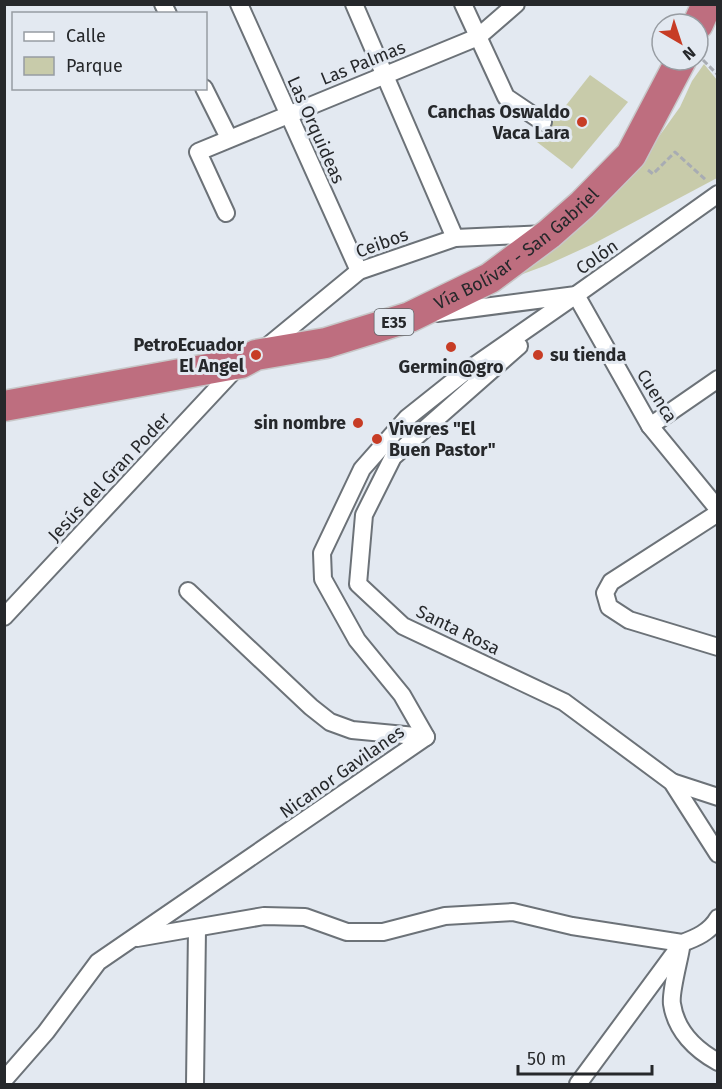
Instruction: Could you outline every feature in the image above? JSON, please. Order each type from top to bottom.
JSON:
[{"type":"highway","name":"Vía Bolívar - San Gabriel","points":[[4,406],[326,343],[410,317],[490,278],[549,234],[582,205],[631,155],[675,72]]},
{"type":"street","name":"Las Orquideas","points":[[239,4],[359,271]]},
{"type":"street","points":[[354,4],[455,238]]},
{"type":"street","points":[[463,4],[506,97],[543,122]]},
{"type":"street","name":"Las Palmas","points":[[226,213],[198,152],[478,37],[516,4]]},
{"type":"street","points":[[205,90],[229,138]]},
{"type":"street","name":"Colón","points":[[410,317],[576,295],[713,189]]},
{"type":"street","name":"Ceibos","points":[[249,359],[359,271],[455,238],[549,234]]},
{"type":"street","name":"Cuenca","points":[[576,295],[650,426],[717,511]]},
{"type":"street","name":"Nicanor Gavilanes","points":[[4,1080],[46,1032],[98,963],[426,737],[402,695],[357,640],[323,579],[322,554],[362,469],[406,418],[461,375],[576,295]]},
{"type":"street","name":"Santa Rosa","points":[[576,295],[393,457],[364,515],[358,584],[403,626],[564,702],[672,782],[717,854]]},
{"type":"street","name":"Jesús del Gran Poder","points":[[4,616],[249,359]]},
{"type":"street","points":[[650,426],[717,379]]},
{"type":"street","points":[[717,511],[611,582],[605,592],[609,607],[628,620],[717,647]]},
{"type":"street","points":[[188,591],[311,708],[330,722],[352,730],[426,737]]},
{"type":"street","points":[[672,782],[717,797]]},
{"type":"street","points":[[132,939],[264,916],[304,917],[348,932],[383,932],[445,916],[513,912],[572,926],[682,943],[698,938],[715,923],[717,918]]},
{"type":"street","points":[[195,1084],[197,929]]},
{"type":"street","points":[[682,943],[672,1003],[682,1031],[701,1053],[717,1062]]},
{"type":"street","points":[[578,1084],[682,943]]},
{"type":"path","points":[[646,169],[652,174],[675,152],[713,189]]},
{"type":"green space","points":[[710,71],[717,80],[717,178],[593,244],[512,278],[640,163],[680,107],[698,72]]},
{"type":"green space","name":"Canchas Oswaldo Vaca Lara","points":[[590,75],[628,102],[572,169],[537,142]]},
{"type":"place","name":"Canchas Oswaldo Vaca Lara","points":[[582,122]]},
{"type":"place","name":"Germin@gro","points":[[451,347]]},
{"type":"place","name":"PetroEcuador El Angel","points":[[256,355]]},
{"type":"place","name":"su tienda","points":[[538,355]]},
{"type":"place","name":"sin nombre","points":[[358,423]]},
{"type":"place","name":"Viveres \"El Buen Pastor\"","points":[[377,439]]}]
